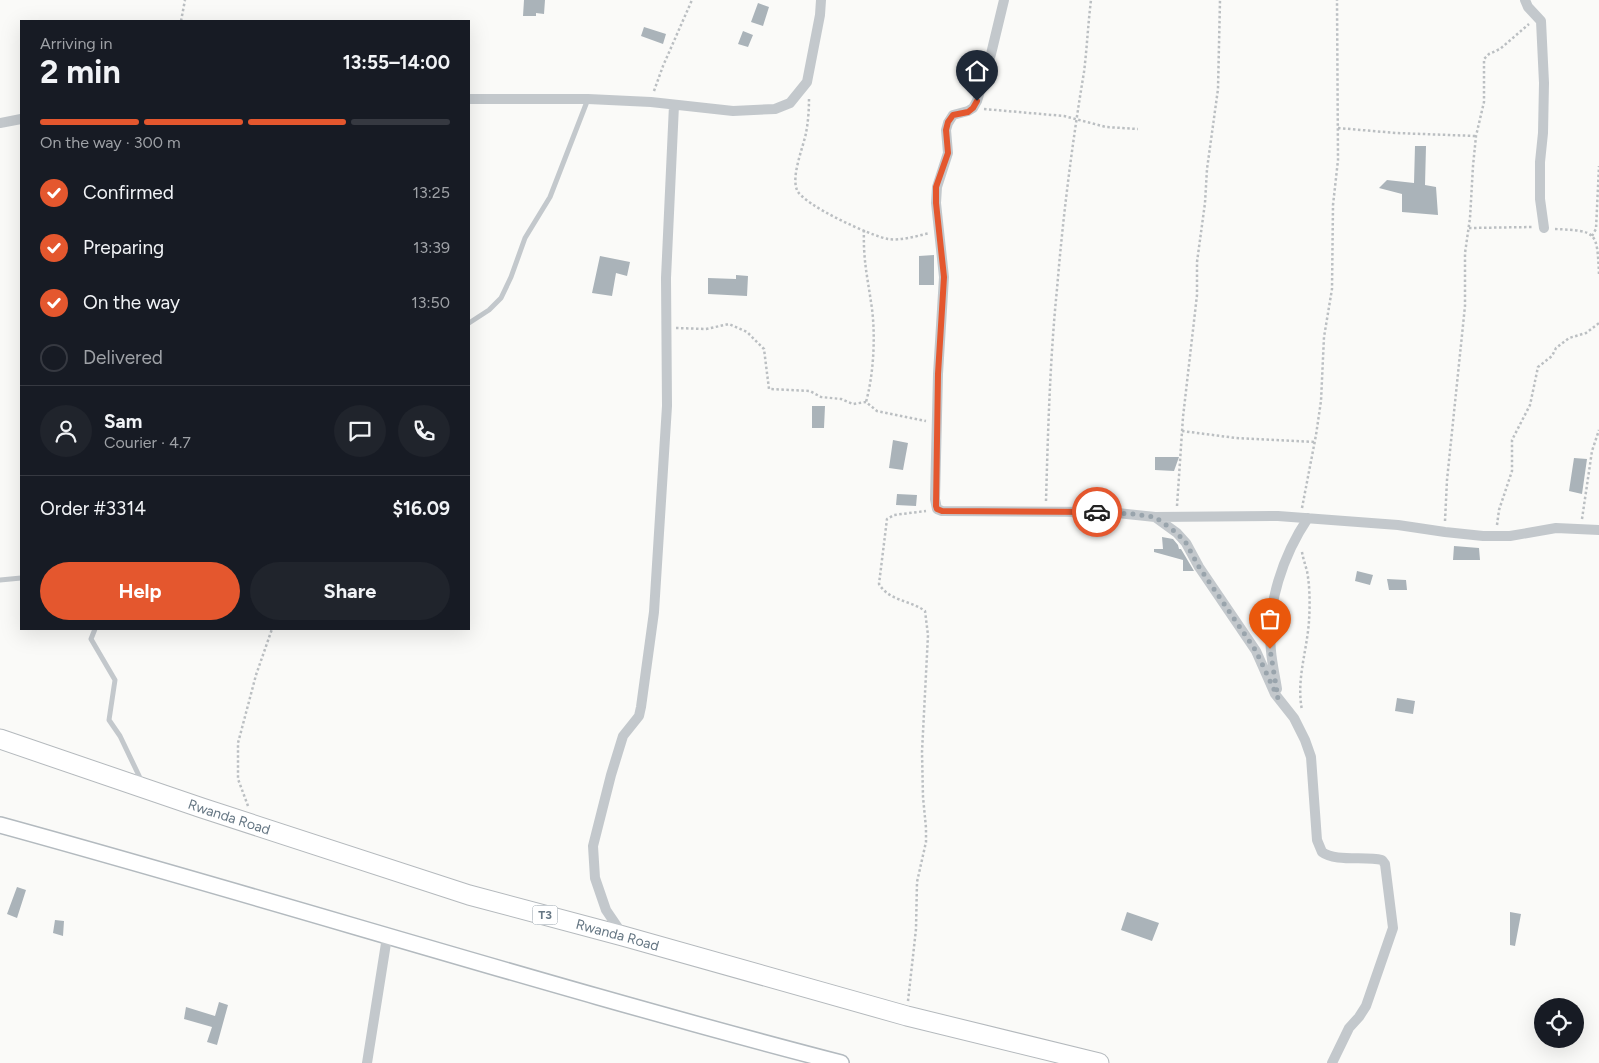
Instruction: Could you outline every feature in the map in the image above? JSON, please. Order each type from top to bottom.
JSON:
[{"type":"highway","name":"Rwanda Road","points":[[0,739],[256,826],[469,895],[907,1016],[1099,1063]]},
{"type":"street","points":[[470,99],[588,99],[651,102],[733,111],[775,109],[790,103],[808,82],[822,0]]},
{"type":"street","points":[[1004,0],[982,88],[973,108],[968,112],[953,115],[948,122],[946,130],[948,153],[936,187],[944,277],[938,374],[935,499],[937,509],[942,511],[1108,512],[1155,517],[1278,516],[1304,520],[1398,525],[1445,532],[1501,536],[1556,528],[1599,530]]},
{"type":"street","points":[[1525,0],[1528,7],[1541,21],[1544,48],[1544,113],[1540,162],[1540,198],[1544,228]]},
{"type":"street","points":[[623,936],[606,910],[595,878],[593,846],[623,736],[639,716],[649,661],[659,554],[666,426],[667,260],[674,104]]},
{"type":"street","points":[[0,123],[20,119]]},
{"type":"street","points":[[1155,517],[1177,533],[1186,543],[1199,567],[1256,651],[1278,698],[1294,718],[1305,740],[1311,757],[1317,840],[1322,852],[1332,857],[1374,858],[1382,860],[1385,864],[1393,930],[1366,1006],[1349,1028],[1332,1063]]},
{"type":"street","points":[[1278,698],[1270,649],[1270,623],[1273,602],[1284,562],[1304,520]]},
{"type":"street","points":[[0,825],[717,1031],[841,1063]]},
{"type":"street","points":[[367,1063],[387,937]]},
{"type":"lane","points":[[470,322],[489,310],[501,298],[525,238],[550,198],[588,99]]},
{"type":"lane","points":[[0,580],[20,578]]},
{"type":"lane","points":[[95,630],[91,639],[114,680],[109,720],[120,736],[145,789]]},
{"type":"path","points":[[181,20],[185,0]]},
{"type":"path","points":[[651,102],[663,66],[692,0]]},
{"type":"path","points":[[1046,512],[1049,408],[1057,289],[1091,0]]},
{"type":"path","points":[[1176,517],[1182,431],[1197,294],[1197,262],[1206,203],[1207,169],[1218,89],[1220,0]]},
{"type":"path","points":[[1303,712],[1300,680],[1309,622],[1310,596],[1300,536],[1321,401],[1324,337],[1332,289],[1333,205],[1338,160],[1337,0]]},
{"type":"path","points":[[1445,532],[1447,480],[1465,306],[1465,253],[1470,218],[1472,166],[1476,136],[1484,102],[1484,59],[1518,35],[1537,15]]},
{"type":"path","points":[[808,82],[809,104],[806,132],[798,161],[797,190],[803,198],[826,214],[888,239],[901,239],[940,231]]},
{"type":"path","points":[[973,108],[1064,116],[1106,127],[1138,130]]},
{"type":"path","points":[[1338,128],[1396,133],[1476,136]]},
{"type":"path","points":[[1592,236],[1596,229],[1599,166]]},
{"type":"path","points":[[864,230],[863,251],[866,278],[872,304],[873,337],[870,389],[866,402]]},
{"type":"path","points":[[1501,536],[1496,519],[1512,471],[1512,440],[1530,406],[1538,367],[1552,356],[1556,348],[1569,338],[1586,333],[1599,323]]},
{"type":"path","points":[[666,327],[706,329],[729,324],[746,332],[764,349],[769,389],[810,391],[821,397],[841,399],[853,404],[866,402],[877,411],[920,420],[938,421]]},
{"type":"path","points":[[1581,529],[1592,450],[1599,430]]},
{"type":"path","points":[[1182,431],[1236,438],[1315,442]]},
{"type":"path","points":[[907,1016],[916,929],[917,882],[926,842],[922,752],[928,635],[924,611],[917,605],[890,596],[883,590],[880,578],[889,517],[937,509]]},
{"type":"path","points":[[256,826],[238,779],[238,744],[256,675],[272,630]]},
{"type":"building","points":[[524,0],[545,0],[544,14],[536,13],[536,16],[523,16]]},
{"type":"building","points":[[758,3],[769,7],[763,26],[751,22]]},
{"type":"building","points":[[644,27],[666,34],[663,44],[641,36]]},
{"type":"building","points":[[743,31],[753,35],[748,47],[738,44]]},
{"type":"building","points":[[1415,146],[1426,146],[1425,185],[1436,187],[1438,215],[1402,212],[1402,194],[1379,188],[1387,180],[1414,183]]},
{"type":"building","points":[[934,255],[934,285],[919,285],[919,256]]},
{"type":"building","points":[[600,256],[630,262],[627,276],[616,273],[612,296],[592,293]]},
{"type":"building","points":[[736,275],[748,276],[747,296],[708,294],[708,278],[736,279]]},
{"type":"building","points":[[812,406],[825,406],[824,428],[812,428]]},
{"type":"building","points":[[893,440],[908,443],[903,470],[889,468]]},
{"type":"building","points":[[1155,457],[1179,457],[1174,471],[1155,470]]},
{"type":"building","points":[[1574,458],[1587,459],[1582,494],[1569,491]]},
{"type":"building","points":[[897,494],[917,495],[916,506],[896,505]]},
{"type":"building","points":[[1162,537],[1173,539],[1194,571],[1183,571],[1183,560],[1154,552],[1154,549],[1163,549]]},
{"type":"building","points":[[1454,546],[1479,548],[1480,560],[1453,560]]},
{"type":"building","points":[[1357,571],[1373,575],[1370,585],[1355,581]]},
{"type":"building","points":[[1387,579],[1406,580],[1407,590],[1389,590]]},
{"type":"building","points":[[1397,698],[1415,701],[1413,714],[1395,711]]},
{"type":"building","points":[[17,887],[26,890],[17,918],[7,914]]},
{"type":"building","points":[[1127,912],[1159,923],[1152,941],[1121,930]]},
{"type":"building","points":[[1510,912],[1521,914],[1515,946],[1510,945]]},
{"type":"building","points":[[55,920],[64,921],[63,936],[53,933]]},
{"type":"building","points":[[219,1002],[228,1005],[217,1045],[207,1042],[212,1027],[184,1019],[186,1007],[215,1016]]},
{"type":"way so far","points":[[1097,512],[1155,517],[1177,533],[1186,543],[1199,567],[1256,651],[1278,698],[1270,649]]},
{"type":"route","points":[[977,101],[968,112],[953,115],[948,122],[946,130],[948,153],[936,187],[944,277],[938,374],[936,506],[937,509],[942,511],[1097,512]]}]
